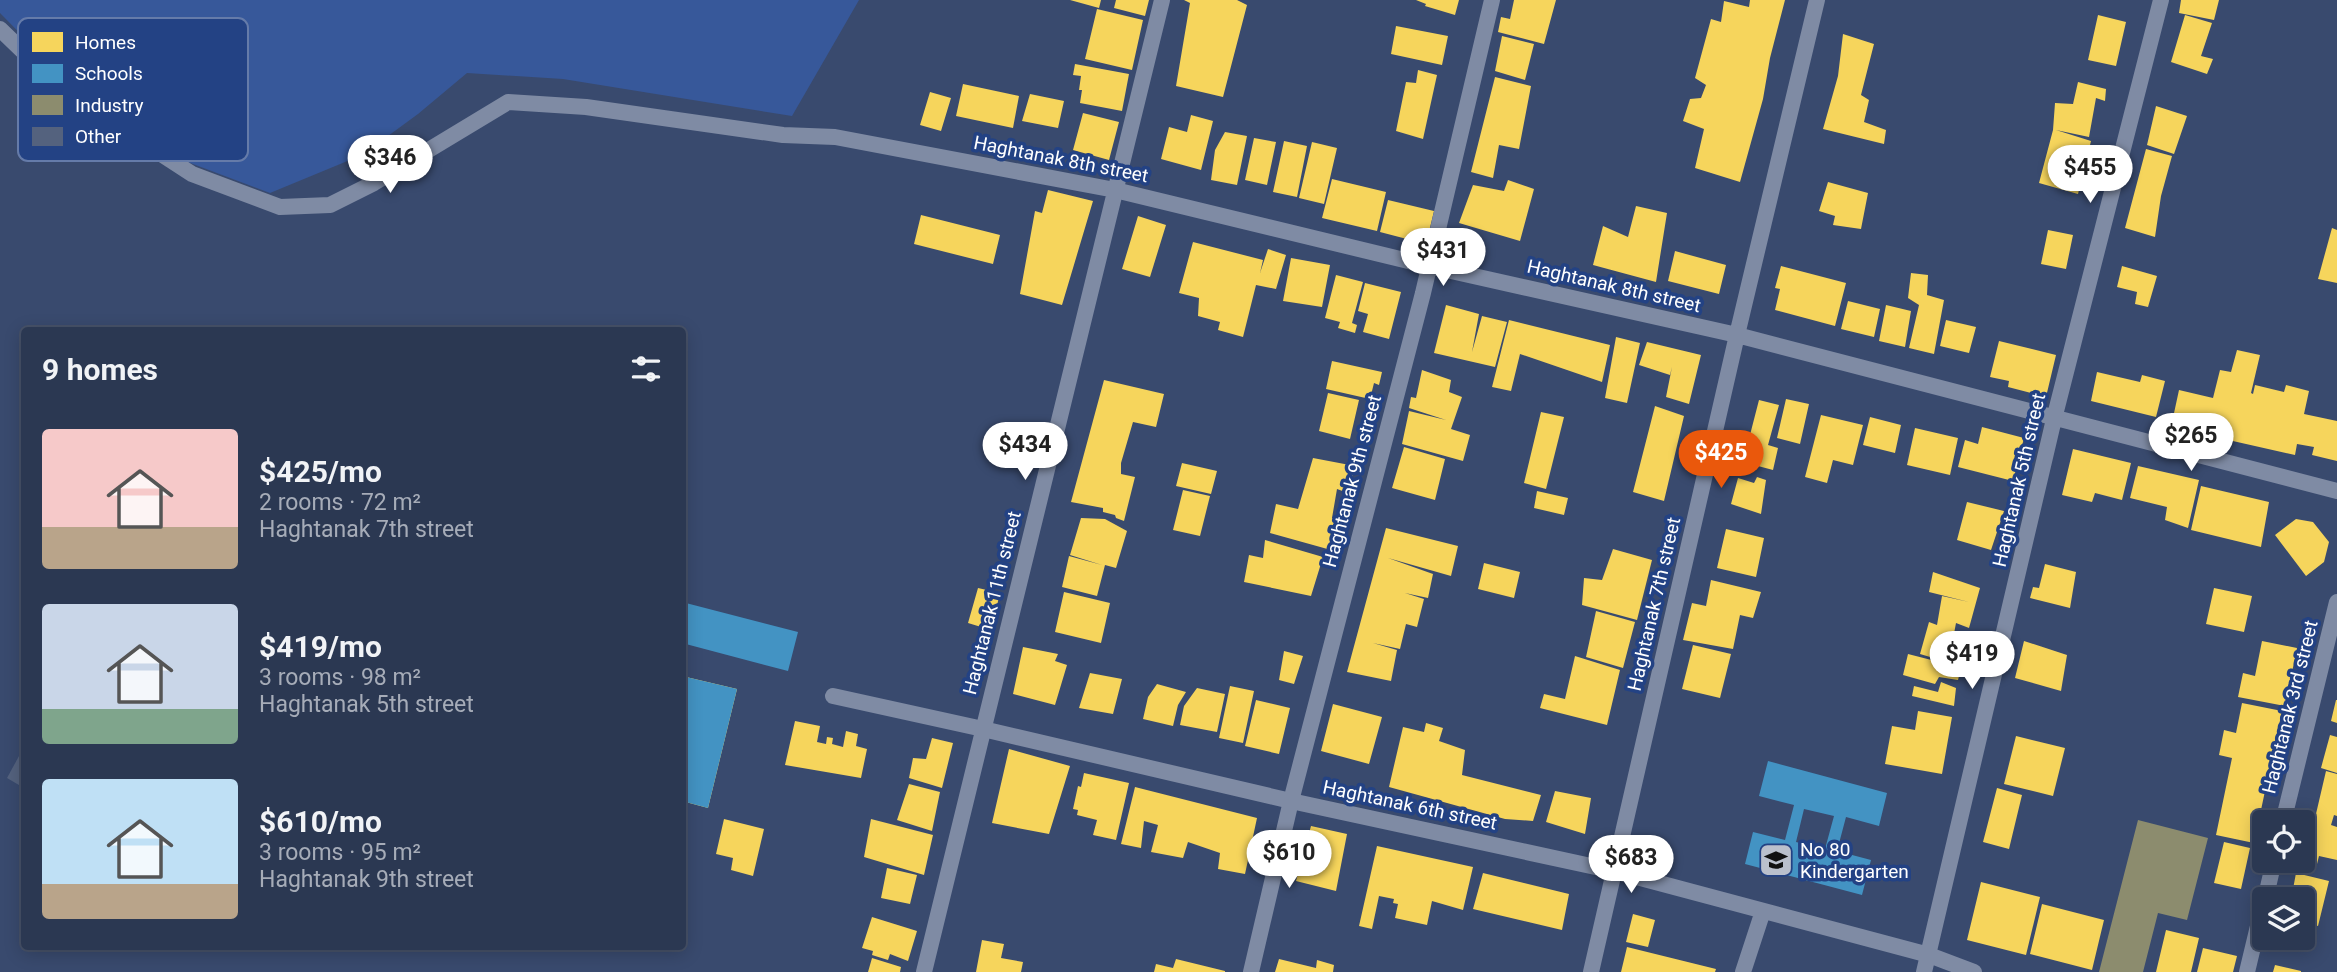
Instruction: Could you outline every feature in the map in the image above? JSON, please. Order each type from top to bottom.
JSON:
[{"type":"street","name":"Haghtanak 11th street","points":[[924,972],[1162,0]]},
{"type":"street","name":"Haghtanak 9th street","points":[[1251,972],[1291,801],[1429,266],[1492,0]]},
{"type":"street","name":"Haghtanak 7th street","points":[[1591,972],[1817,0]]},
{"type":"street","name":"Haghtanak 5th street","points":[[1924,972],[2054,419],[2161,0]]},
{"type":"street","name":"Haghtanak 8th street","points":[[0,29],[18,46]]},
{"type":"street","name":"Haghtanak 8th street","points":[[172,161],[192,174],[280,207],[330,205],[374,183],[508,102],[586,107],[783,135],[835,137],[1115,190],[1429,266],[1737,335],[2337,491]]},
{"type":"street","name":"Haghtanak 3rd street","points":[[2286,810],[2337,602]]},
{"type":"street","name":"Haghtanak 6th street","points":[[833,696],[1291,801],[1614,871],[1929,955],[1974,972]]},
{"type":"street","points":[[1743,972],[1763,911]]},
{"type":"street","points":[[2247,972],[2252,950]]},
{"type":"shaded area","points":[[0,0],[859,0],[792,116],[563,79],[467,73],[418,114],[362,155],[270,193],[185,161],[248,161],[248,18],[18,18],[18,31],[0,13]]},
{"type":"building: Homes","points":[[1070,0],[1101,0],[1099,8]]},
{"type":"building: Homes","points":[[1116,0],[1149,0],[1145,16],[1114,8]]},
{"type":"building: Homes","points":[[1184,0],[1237,0],[1247,5],[1223,97],[1176,86],[1190,3]]},
{"type":"building: Homes","points":[[1416,0],[1459,0],[1455,15],[1425,6],[1426,4]]},
{"type":"building: Homes","points":[[1514,0],[1556,0],[1544,44],[1498,32],[1501,17],[1510,19]]},
{"type":"building: Homes","points":[[1750,0],[1785,0],[1763,99],[1740,182],[1695,168],[1704,129],[1683,121],[1690,99],[1701,98],[1706,85],[1695,78],[1711,19],[1721,22],[1724,1],[1749,7]]},
{"type":"building: Homes","points":[[2181,0],[2219,0],[2214,20],[2179,13]]},
{"type":"building: Homes","points":[[1097,9],[1143,20],[1132,70],[1085,59]]},
{"type":"building: Homes","points":[[2098,15],[2126,22],[2116,66],[2088,60]]},
{"type":"building: Homes","points":[[2185,15],[2212,23],[2201,56],[2213,59],[2207,74],[2171,62]]},
{"type":"building: Homes","points":[[1396,26],[1448,36],[1442,65],[1391,54]]},
{"type":"building: Homes","points":[[1843,34],[1874,44],[1861,95],[1869,100],[1864,122],[1886,130],[1884,144],[1823,129],[1838,76]]},
{"type":"building: Homes","points":[[1502,36],[1534,44],[1525,80],[1495,71]]},
{"type":"building: Homes","points":[[1075,64],[1129,74],[1122,111],[1080,103],[1081,76],[1073,75]]},
{"type":"building: Homes","points":[[1418,70],[1437,75],[1423,139],[1396,131],[1406,82],[1416,83]]},
{"type":"building: Homes","points":[[1495,77],[1531,86],[1519,149],[1499,145],[1493,178],[1471,172]]},
{"type":"building: Homes","points":[[2078,82],[2106,89],[2105,101],[2096,98],[2089,137],[2056,130],[2091,141],[2078,194],[2039,183],[2053,130],[2055,103],[2073,104]]},
{"type":"building: Homes","points":[[963,84],[1019,96],[1013,128],[956,116]]},
{"type":"building: Homes","points":[[930,92],[951,98],[941,131],[920,125]]},
{"type":"building: Homes","points":[[1030,94],[1064,101],[1058,128],[1022,121]]},
{"type":"building: Homes","points":[[2156,106],[2187,116],[2174,154],[2147,145]]},
{"type":"building: Homes","points":[[1083,113],[1119,122],[1109,160],[1073,150]]},
{"type":"building: Homes","points":[[1191,115],[1213,121],[1201,170],[1161,159],[1169,127],[1187,132]]},
{"type":"building: Homes","points":[[1225,132],[1247,136],[1237,185],[1211,180],[1215,150]]},
{"type":"building: Homes","points":[[1254,138],[1276,142],[1267,185],[1245,180]]},
{"type":"building: Homes","points":[[1284,141],[1307,146],[1297,197],[1273,192]]},
{"type":"building: Homes","points":[[1312,142],[1337,148],[1324,204],[1299,198]]},
{"type":"building: Homes","points":[[2146,149],[2172,156],[2161,196],[2155,237],[2125,228]]},
{"type":"building: Homes","points":[[1332,179],[1386,192],[1377,231],[1322,218]]},
{"type":"building: Homes","points":[[1508,180],[1534,189],[1520,241],[1459,223],[1473,185],[1504,191]]},
{"type":"building: Homes","points":[[1828,182],[1868,193],[1861,229],[1833,225],[1835,216],[1819,211]]},
{"type":"building: Homes","points":[[1048,190],[1093,201],[1062,305],[1020,294],[1035,211],[1042,213]]},
{"type":"building: Homes","points":[[1388,200],[1434,211],[1426,244],[1380,232]]},
{"type":"building: Homes","points":[[1636,206],[1667,213],[1656,282],[1593,265],[1603,226],[1628,237]]},
{"type":"building: Homes","points":[[921,215],[1000,235],[993,264],[914,244]]},
{"type":"building: Homes","points":[[1138,216],[1166,225],[1150,277],[1122,269]]},
{"type":"building: Homes","points":[[2332,228],[2337,230],[2337,283],[2318,279]]},
{"type":"building: Homes","points":[[2048,230],[2073,235],[2066,269],[2041,264]]},
{"type":"building: Homes","points":[[1193,242],[1263,260],[1260,273],[1268,249],[1286,255],[1276,289],[1256,285],[1243,337],[1218,330],[1220,322],[1198,316],[1199,298],[1179,293]]},
{"type":"building: Homes","points":[[1675,251],[1726,265],[1719,294],[1668,281]]},
{"type":"building: Homes","points":[[1291,258],[1330,265],[1322,307],[1283,301]]},
{"type":"building: Homes","points":[[1781,266],[1846,283],[1835,326],[1775,310],[1780,289],[1775,288]]},
{"type":"building: Homes","points":[[2122,266],[2157,276],[2148,307],[2135,304],[2137,292],[2117,287]]},
{"type":"building: Homes","points":[[1911,273],[1928,275],[1927,295],[1944,300],[1934,354],[1909,348],[1919,305],[1908,298]]},
{"type":"building: Homes","points":[[1336,275],[1363,282],[1352,323],[1357,325],[1355,333],[1338,328],[1340,322],[1325,318]]},
{"type":"building: Homes","points":[[1365,283],[1401,292],[1389,339],[1363,332],[1368,314],[1358,311]]},
{"type":"building: Homes","points":[[1848,301],[1880,309],[1874,337],[1841,329]]},
{"type":"building: Homes","points":[[1446,305],[1479,314],[1472,352],[1482,316],[1507,322],[1495,367],[1434,353]]},
{"type":"building: Homes","points":[[1886,305],[1911,311],[1905,347],[1879,341]]},
{"type":"building: Homes","points":[[1509,320],[1610,345],[1602,382],[1520,354],[1511,391],[1492,387]]},
{"type":"building: Homes","points":[[1946,320],[1976,327],[1969,353],[1940,346]]},
{"type":"building: Homes","points":[[1616,337],[1640,343],[1627,403],[1605,398]]},
{"type":"building: Homes","points":[[1999,341],[2056,355],[2046,397],[2008,387],[2009,381],[1990,377]]},
{"type":"building: Homes","points":[[1647,342],[1701,355],[1689,404],[1666,397],[1672,367],[1670,375],[1639,365]]},
{"type":"building: Homes","points":[[2237,350],[2260,355],[2251,393],[2253,394],[2255,385],[2284,392],[2286,385],[2309,391],[2304,414],[2337,421],[2337,461],[2312,455],[2314,447],[2297,444],[2295,455],[2171,427],[2179,390],[2213,398],[2220,370],[2231,372]]},
{"type":"building: Homes","points":[[1332,361],[1382,372],[1379,385],[1374,383],[1370,399],[1326,389]]},
{"type":"building: Homes","points":[[1422,370],[1451,380],[1449,392],[1462,397],[1451,429],[1470,435],[1463,461],[1402,444],[1409,411],[1446,420],[1409,408],[1411,397],[1416,398]]},
{"type":"building: Homes","points":[[2097,372],[2140,382],[2142,375],[2165,381],[2156,417],[2091,401]]},
{"type":"building: Homes","points":[[1104,380],[1164,394],[1156,427],[1133,422],[1121,463],[1121,474],[1135,477],[1124,521],[1103,512],[1103,508],[1071,502]]},
{"type":"building: Homes","points":[[1328,393],[1359,400],[1350,439],[1319,431]]},
{"type":"building: Homes","points":[[1786,399],[1809,404],[1800,444],[1777,438]]},
{"type":"building: Homes","points":[[1759,400],[1779,405],[1768,445],[1778,448],[1773,470],[1743,462]]},
{"type":"building: Homes","points":[[1655,406],[1684,416],[1664,501],[1633,492]]},
{"type":"building: Homes","points":[[1541,412],[1564,417],[1546,489],[1524,483]]},
{"type":"building: Homes","points":[[1821,415],[1863,425],[1853,465],[1833,460],[1827,483],[1805,477]]},
{"type":"building: Homes","points":[[1870,417],[1901,425],[1895,453],[1863,445]]},
{"type":"building: Homes","points":[[1982,427],[2024,438],[2013,481],[1958,467],[1965,440],[1978,444]]},
{"type":"building: Homes","points":[[1915,428],[1958,438],[1950,475],[1907,465]]},
{"type":"building: Homes","points":[[1404,447],[1445,459],[1435,500],[1392,488]]},
{"type":"building: Homes","points":[[2073,449],[2131,463],[2122,500],[2095,493],[2092,502],[2062,495]]},
{"type":"building: Homes","points":[[1313,458],[1355,466],[1348,493],[1337,489],[1332,518],[1337,519],[1331,550],[1270,533],[1276,504],[1298,509]]},
{"type":"building: Homes","points":[[1182,463],[1217,471],[1211,494],[1176,486]]},
{"type":"building: Homes","points":[[2138,466],[2199,480],[2188,528],[2165,520],[2167,507],[2130,498]]},
{"type":"building: Homes","points":[[1757,477],[1766,480],[1761,514],[1731,504],[1738,478],[1754,483]]},
{"type":"building: Homes","points":[[2201,486],[2269,502],[2261,547],[2191,530]]},
{"type":"building: Homes","points":[[1183,490],[1210,496],[1200,536],[1173,530]]},
{"type":"building: Homes","points":[[1537,491],[1568,498],[1564,515],[1534,508]]},
{"type":"building: Homes","points":[[1967,502],[2004,511],[1991,550],[1957,540]]},
{"type":"building: Homes","points":[[1081,518],[1105,519],[1127,531],[1116,568],[1105,565],[1097,596],[1062,587],[1069,556],[1102,565],[1070,555]]},
{"type":"building: Homes","points":[[2296,519],[2313,522],[2329,542],[2324,562],[2306,576],[2275,535]]},
{"type":"building: Homes","points":[[1386,528],[1458,546],[1451,576],[1388,558],[1433,574],[1428,598],[1405,593],[1424,599],[1417,627],[1406,624],[1400,649],[1373,643],[1397,650],[1391,681],[1347,672]]},
{"type":"building: Homes","points":[[1726,529],[1764,538],[1756,577],[1717,568]]},
{"type":"building: Homes","points":[[1265,540],[1323,557],[1311,596],[1244,582],[1249,555],[1263,558]]},
{"type":"building: Homes","points":[[1613,549],[1652,560],[1637,620],[1582,605],[1584,578],[1602,580]]},
{"type":"building: Homes","points":[[1484,563],[1520,572],[1514,598],[1478,589]]},
{"type":"building: Homes","points":[[2045,564],[2076,572],[2070,608],[2030,598],[2033,587],[2039,588]]},
{"type":"building: Homes","points":[[1933,572],[1980,588],[1969,628],[1956,623],[1953,639],[1968,641],[1958,680],[1939,677],[1935,684],[1903,675],[1908,654],[1947,664],[1920,654],[1929,622],[1937,625],[1942,596],[1969,602],[1929,592]]},
{"type":"building: Homes","points":[[1711,580],[1761,592],[1753,618],[1740,615],[1733,649],[1683,640],[1692,603],[1706,606]]},
{"type":"building: Homes","points":[[978,588],[1000,593],[991,630],[968,623]]},
{"type":"building: Homes","points":[[2214,588],[2252,596],[2244,632],[2206,624]]},
{"type":"building: Homes","points":[[1064,592],[1110,603],[1101,643],[1055,632]]},
{"type":"building: Homes","points":[[1596,611],[1635,622],[1623,668],[1586,657]]},
{"type":"building: Homes","points":[[2024,641],[2067,655],[2061,691],[2015,678]]},
{"type":"building: Homes","points":[[2262,641],[2297,648],[2285,706],[2238,697],[2243,673],[2255,676]]},
{"type":"building: Homes","points":[[1693,645],[1731,654],[1720,698],[1682,689]]},
{"type":"building: Homes","points":[[1023,647],[1058,654],[1055,661],[1067,665],[1055,705],[1013,694]]},
{"type":"building: Homes","points":[[1284,651],[1303,656],[1294,684],[1279,680]]},
{"type":"building: Homes","points":[[1575,656],[1620,670],[1607,725],[1540,708],[1544,694],[1565,699]]},
{"type":"building: Homes","points":[[1090,673],[1122,679],[1113,714],[1079,708]]},
{"type":"building: Homes","points":[[686,677],[737,689],[708,808],[686,802]]},
{"type":"building: Homes","points":[[1941,682],[1956,688],[1954,706],[1912,696],[1914,686],[1938,692]]},
{"type":"building: Homes","points":[[1157,684],[1186,692],[1178,705],[1173,726],[1143,719],[1148,697]]},
{"type":"building: Homes","points":[[1230,686],[1254,691],[1243,743],[1219,738]]},
{"type":"building: Homes","points":[[1197,688],[1225,694],[1217,732],[1180,725],[1184,706]]},
{"type":"building: Homes","points":[[1256,700],[1290,708],[1279,754],[1245,746]]},
{"type":"building: Homes","points":[[2337,700],[2337,723],[2331,721]]},
{"type":"building: Homes","points":[[2242,703],[2282,711],[2261,810],[2252,810],[2252,843],[2216,835],[2232,758],[2219,755],[2224,730],[2236,733]]},
{"type":"building: Homes","points":[[1333,704],[1382,717],[1369,764],[1321,751]]},
{"type":"building: Homes","points":[[1918,711],[1952,717],[1942,774],[1885,764],[1892,726],[1915,730]]},
{"type":"building: Homes","points":[[795,721],[820,726],[817,742],[826,744],[827,737],[833,738],[832,744],[843,747],[846,731],[858,734],[856,746],[867,749],[861,778],[785,765]]},
{"type":"building: Homes","points":[[1426,723],[1443,728],[1439,741],[1465,750],[1462,775],[1541,795],[1533,821],[1505,819],[1389,787],[1403,727],[1424,732]]},
{"type":"building: Homes","points":[[2330,735],[2337,737],[2337,773],[2321,768]]},
{"type":"building: Homes","points":[[2016,736],[2065,748],[2053,796],[2004,784]]},
{"type":"building: Homes","points":[[932,738],[953,743],[942,788],[909,778],[913,758],[926,759]]},
{"type":"building: Homes","points":[[1009,749],[1070,766],[1049,834],[992,823]]},
{"type":"building: Homes","points":[[2326,771],[2337,774],[2337,816],[2334,815],[2331,825],[2337,827],[2337,860],[2319,856],[2315,864],[2315,818]]},
{"type":"building: Homes","points":[[1084,773],[1129,783],[1116,840],[1093,835],[1097,820],[1077,815],[1078,810],[1073,809]]},
{"type":"building: Homes","points":[[909,784],[940,792],[932,831],[897,820]]},
{"type":"building: Homes","points":[[1135,787],[1257,818],[1245,874],[1218,869],[1220,853],[1188,842],[1183,858],[1151,852],[1158,825],[1144,821],[1141,848],[1121,844]]},
{"type":"building: Homes","points":[[1997,788],[2022,795],[2009,849],[1983,842]]},
{"type":"building: Homes","points":[[1555,791],[1591,798],[1585,834],[1546,822]]},
{"type":"building: Homes","points":[[724,819],[764,829],[753,876],[731,870],[733,858],[716,854]]},
{"type":"building: Homes","points":[[871,819],[933,835],[924,875],[864,857]]},
{"type":"building: Homes","points":[[1311,826],[1347,834],[1336,891],[1296,881]]},
{"type":"building: Homes","points":[[2224,842],[2250,848],[2241,889],[2214,883]]},
{"type":"building: Homes","points":[[1377,846],[1473,867],[1463,910],[1432,901],[1427,925],[1395,918],[1398,904],[1393,903],[1394,899],[1379,896],[1372,929],[1359,926]]},
{"type":"building: Homes","points":[[887,868],[917,875],[910,904],[881,898]]},
{"type":"building: Homes","points":[[1483,873],[1569,894],[1562,930],[1473,909]]},
{"type":"building: Homes","points":[[2296,873],[2329,881],[2318,926],[2315,925],[2315,887],[2293,887]]},
{"type":"building: Homes","points":[[1981,882],[2040,897],[2026,955],[1967,940]]},
{"type":"building: Homes","points":[[2042,904],[2104,920],[2092,970],[2030,954]]},
{"type":"building: Homes","points":[[1633,914],[1655,920],[1648,947],[1626,942]]},
{"type":"building: Homes","points":[[872,917],[917,931],[908,961],[890,954],[888,960],[872,955],[873,951],[862,948]]},
{"type":"building: Homes","points":[[2166,930],[2199,938],[2191,972],[2156,972]]},
{"type":"building: Homes","points":[[982,940],[1004,944],[1001,958],[1023,962],[1021,972],[976,972]]},
{"type":"building: Homes","points":[[1627,947],[1716,969],[1715,972],[1621,972]]},
{"type":"building: Homes","points":[[2203,948],[2237,956],[2233,972],[2197,972]]},
{"type":"building: Homes","points":[[872,958],[901,967],[900,972],[868,972]]},
{"type":"building: Homes","points":[[1176,959],[1225,972],[1154,972],[1156,964],[1173,968]]},
{"type":"building: Homes","points":[[1279,959],[1316,968],[1317,960],[1334,965],[1333,972],[1275,972]]},
{"type":"building: Homes","points":[[2275,965],[2301,971],[2301,972],[2273,972]]},
{"type":"building: Schools","points":[[686,603],[798,632],[788,671],[686,644]]},
{"type":"building: Schools","points":[[686,677],[737,689],[708,808],[686,802]]},
{"type":"building: Schools","points":[[1768,761],[1887,793],[1879,826],[1846,817],[1837,851],[1871,860],[1862,895],[1745,864],[1753,832],[1785,840],[1794,805],[1759,796]],"holes":[[[1804,809],[1834,816],[1825,849],[1796,842]]]},
{"type":"building: Industry","points":[[2138,820],[2208,838],[2187,920],[2158,913],[2143,972],[2099,972]]},
{"type":"building: Other","points":[[19,756],[21,757],[21,786],[7,778]]},
{"type":"place","name":"No 80 Kindergarten","points":[[1776,860]]}]
